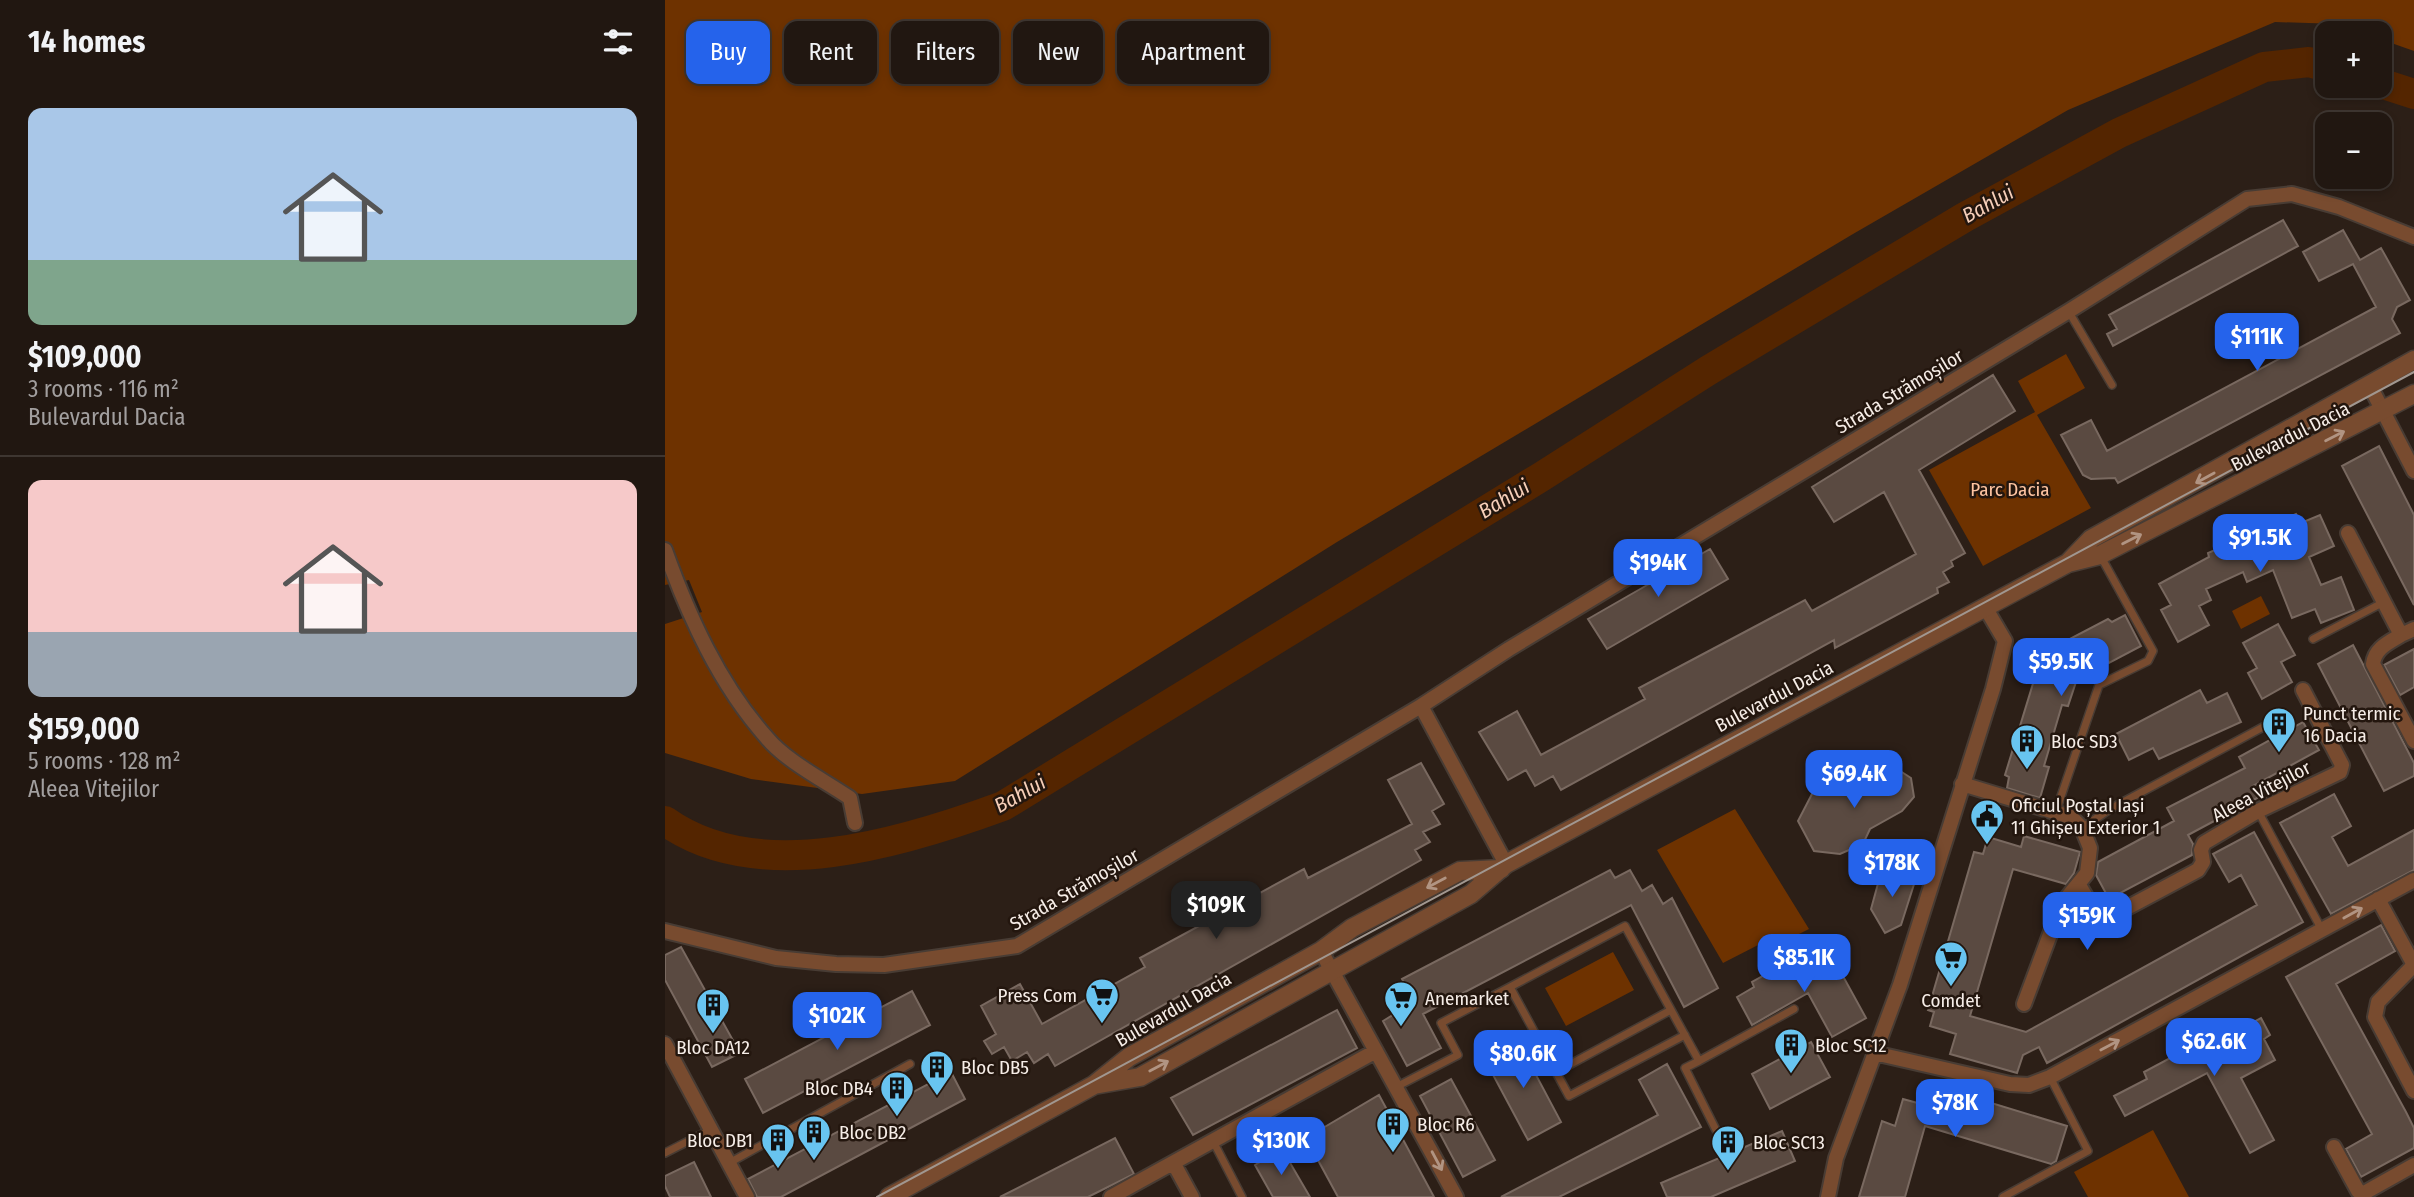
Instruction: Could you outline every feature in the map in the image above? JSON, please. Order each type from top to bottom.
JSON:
[{"type":"street","name":"Strada Strămoșilor","points":[[665,932],[776,958],[836,964],[884,965],[1017,946],[1421,706],[1509,649],[2069,311],[2247,199],[2292,194],[2339,207],[2414,237]]},
{"type":"street","name":"Bulevardul Dacia","points":[[2068,563],[2091,539],[2414,360]]},
{"type":"street","points":[[2370,386],[2414,471]]},
{"type":"street","name":"Bulevardul Dacia","points":[[1094,1085],[1140,1077],[1471,894],[1504,867],[1985,607],[2068,563],[2100,555],[2414,394]]},
{"type":"street","points":[[2348,533],[2384,602],[2408,632],[2380,648],[2374,656],[2373,664],[2414,741]]},
{"type":"street","points":[[665,550],[701,640],[768,740],[850,798],[855,823]]},
{"type":"street","points":[[1828,1197],[1836,1158],[1900,985],[2005,641],[1985,607]]},
{"type":"street","name":"Aleea Vitejilor","points":[[2079,885],[2096,915],[2100,920],[2106,919],[2198,870],[2203,862],[2201,850],[2204,843],[2257,811],[2340,772],[2342,765],[2303,690]]},
{"type":"street","points":[[1421,706],[1504,867]]},
{"type":"street","points":[[1962,783],[2071,817],[2082,828],[2091,848],[2087,873],[2058,912],[2024,1004]]},
{"type":"street","name":"Bulevardul Dacia","points":[[889,1197],[1094,1085],[1129,1057],[1321,951],[1352,928],[1460,871],[1504,867]]},
{"type":"street","points":[[1874,1053],[2010,1084],[2029,1085],[2050,1077],[2414,880]]},
{"type":"street","points":[[2378,900],[2414,965],[2375,1009],[2375,1017],[2413,1085]]},
{"type":"street","points":[[1321,951],[1456,1197]]},
{"type":"street","points":[[665,1044],[747,1197]]},
{"type":"street","points":[[1111,1197],[1376,1051]]},
{"type":"street","points":[[2334,1147],[2358,1191],[2364,1193],[2414,1165]]},
{"type":"street","points":[[1174,1164],[1192,1197]]},
{"type":"lane","points":[[2069,311],[2112,385]]},
{"type":"lane","points":[[2056,811],[2099,685],[2148,661],[2153,652],[2091,539]]},
{"type":"lane","points":[[2313,639],[2384,602]]},
{"type":"lane","points":[[2082,828],[2110,809],[2279,719]]},
{"type":"lane","points":[[2257,811],[2322,930]]},
{"type":"lane","points":[[1397,1087],[1458,1055],[1441,1023],[1625,926],[1699,1061]]},
{"type":"lane","points":[[1510,987],[1569,1096],[1685,1035]]},
{"type":"lane","points":[[1716,1130],[1685,1069],[1794,1009]]},
{"type":"lane","points":[[1556,1072],[1671,1010]]},
{"type":"lane","points":[[729,1163],[910,1064]]},
{"type":"lane","points":[[2003,1197],[2088,1151],[2050,1077]]},
{"type":"lane","points":[[665,1153],[711,1129]]},
{"type":"lane","points":[[1213,1142],[1242,1197]]},
{"type":"green space","points":[[665,0],[2414,0],[2414,51],[2392,43],[2392,21],[2275,22],[2068,110],[1853,234],[1337,542],[955,781],[862,794],[751,779],[665,753],[665,624],[702,612],[689,580],[665,585]]},
{"type":"green space","name":"Parc Dacia","points":[[2066,354],[2085,388],[2037,415],[2091,508],[1983,566],[1929,470],[2035,412],[2018,381]]},
{"type":"green space","points":[[2261,596],[2270,614],[2241,629],[2232,611]]},
{"type":"green space","points":[[1735,809],[1809,929],[1767,950],[1762,943],[1723,963],[1657,850]]},
{"type":"green space","points":[[1613,952],[1634,990],[1566,1026],[1545,988]]},
{"type":"green space","points":[[2153,1130],[2189,1197],[2088,1197],[2074,1172]]},
{"type":"building","points":[[2283,220],[2298,246],[2113,346],[2107,334],[2117,329],[2109,315]]},
{"type":"building","points":[[2343,230],[2360,260],[2381,248],[2410,300],[2397,307],[2392,319],[2400,333],[2118,483],[2115,478],[2091,479],[2083,475],[2061,435],[2091,420],[2107,451],[2376,307],[2353,264],[2319,281],[2303,252]]},
{"type":"building","points":[[1993,375],[2015,411],[1919,470],[1965,553],[1951,561],[1953,566],[1943,572],[1949,582],[1937,588],[1938,593],[1835,648],[1834,640],[1561,790],[1553,776],[1535,786],[1526,770],[1508,780],[1479,732],[1517,711],[1541,755],[1645,699],[1639,688],[1805,600],[1812,611],[1916,554],[1884,492],[1834,522],[1812,487]]},
{"type":"building","points":[[2379,446],[2414,515],[2414,605],[2342,466]]},
{"type":"building","points":[[2296,514],[2301,523],[2320,515],[2334,546],[2309,557],[2321,585],[2341,577],[2354,610],[2321,623],[2315,609],[2292,618],[2273,570],[2247,582],[2243,572],[2206,589],[2211,600],[2199,606],[2209,625],[2178,642],[2161,610],[2171,605],[2159,584],[2209,557],[2208,553]]},
{"type":"building","points":[[1710,549],[1728,579],[1607,649],[1588,619]]},
{"type":"building","points":[[2125,615],[2141,646],[2109,663],[2107,659],[2079,673],[2068,706],[2062,705],[2044,766],[2049,767],[2040,798],[2007,788],[2009,777],[2005,775],[2035,677],[2062,643],[2108,619],[2112,622]]},
{"type":"building","points":[[2278,624],[2295,655],[2281,662],[2292,682],[2262,699],[2248,673],[2257,668],[2243,643]]},
{"type":"building","points":[[2353,645],[2414,763],[2414,776],[2384,791],[2318,664]]},
{"type":"building","points":[[2414,649],[2414,687],[2400,695],[2384,665]]},
{"type":"building","points":[[2200,690],[2207,703],[2227,693],[2241,722],[2159,759],[2153,748],[2129,760],[2116,734]]},
{"type":"building","points":[[2303,722],[2319,750],[2253,786],[2259,797],[2188,835],[2193,844],[2192,855],[2109,899],[2096,875],[2098,862],[2174,821],[2167,808],[2245,768],[2239,757]]},
{"type":"building","points":[[1421,763],[1444,804],[1432,811],[1440,824],[1423,832],[1430,842],[1415,850],[1421,860],[1055,1066],[1048,1054],[1034,1063],[1027,1052],[1012,1061],[1004,1047],[992,1054],[984,1041],[996,1034],[981,1006],[1020,984],[1042,1024],[1145,967],[1140,958],[1304,869],[1308,878],[1412,824],[1388,780]]},
{"type":"building","points":[[1879,769],[1897,769],[1911,778],[1914,797],[1902,811],[1870,829],[1863,844],[1840,854],[1814,851],[1798,821],[1813,792],[1830,784],[1847,787]]},
{"type":"building","points":[[2334,794],[2351,826],[2332,837],[2348,866],[2414,830],[2414,870],[2331,914],[2280,823]]},
{"type":"building","points":[[2254,832],[2303,922],[2047,1063],[2039,1047],[2023,1055],[2017,1073],[1950,1054],[1956,1034],[1930,1026],[1934,1012],[1928,1010],[1974,852],[1983,854],[1988,837],[2021,847],[2024,836],[2080,852],[2074,873],[2066,884],[2013,869],[1970,1016],[2026,1032],[2257,905],[2241,875],[2229,882],[2213,854]]},
{"type":"building","points":[[1882,869],[1916,878],[1901,925],[1885,933],[1871,909]]},
{"type":"building","points":[[1610,870],[1615,878],[1630,870],[1642,891],[1652,885],[1663,904],[1672,898],[1718,988],[1684,1007],[1631,905],[1423,1014],[1441,1048],[1407,1066],[1383,1021],[1401,1010],[1395,999],[1409,992],[1402,979]]},
{"type":"building","points":[[2381,925],[2395,951],[2336,984],[2414,1128],[2414,1148],[2361,1177],[2346,1149],[2372,1134],[2286,977]]},
{"type":"building","points":[[681,947],[740,1053],[712,1067],[665,980],[665,955]]},
{"type":"building","points":[[1806,952],[1811,960],[1829,972],[1838,967],[1866,1018],[1832,1037],[1808,993],[1752,1025],[1737,997],[1754,987],[1752,982]]},
{"type":"building","points":[[912,991],[930,1025],[763,1113],[745,1079]]},
{"type":"building","points":[[1337,1010],[1357,1048],[1193,1135],[1171,1098]]},
{"type":"building","points":[[2261,1018],[2270,1035],[2264,1039],[2275,1060],[2241,1078],[2274,1140],[2250,1153],[2207,1073],[2125,1116],[2114,1096],[2147,1079],[2144,1072],[2217,1033],[2221,1039]]},
{"type":"building","points":[[1518,1041],[1561,1122],[1528,1140],[1484,1058]]},
{"type":"building","name":"Bloc SC12","points":[[1811,1042],[1830,1077],[1770,1109],[1752,1074]]},
{"type":"building","points":[[1667,1064],[1701,1127],[1559,1197],[1501,1197],[1658,1115],[1639,1080]]},
{"type":"building","points":[[951,1072],[965,1099],[781,1197],[757,1197],[748,1179]]},
{"type":"building","points":[[1451,1079],[1495,1160],[1463,1177],[1420,1096]]},
{"type":"building","points":[[1379,1095],[1434,1197],[1338,1197],[1306,1138]]},
{"type":"building","points":[[1965,1095],[2067,1126],[2056,1161],[2051,1164],[1925,1126],[1905,1197],[1859,1197],[1882,1121],[1895,1126],[1903,1099],[1943,1110],[1946,1101],[1962,1106]]},
{"type":"building","name":"Bloc SC13","points":[[1782,1131],[1795,1161],[1711,1197],[1667,1197],[1661,1183]]},
{"type":"building","points":[[1115,1138],[1134,1174],[1088,1197],[1000,1197]]},
{"type":"building","points":[[1282,1149],[1310,1197],[1273,1197],[1255,1165]]},
{"type":"building","points":[[694,1162],[711,1197],[670,1197],[665,1186],[665,1176]]},
{"type":"waterway","name":"Bahlui","points":[[665,821],[702,841],[743,852],[787,855],[832,852],[878,844],[922,833],[1003,806],[1541,477],[1709,370],[1965,217],[2119,133],[2264,67],[2315,64]]},
{"type":"waterway","name":"Bahlui","points":[[2392,87],[2414,94]]},
{"type":"tram line","points":[[877,1197],[2414,372]]},
{"type":"place","name":"Punct termic 16 Dacia","points":[[2279,754]]},
{"type":"place","name":"Bloc SD3","points":[[2027,771]]},
{"type":"place","name":"Oficiul Poștal Iași 11 Ghișeu Exterior 1","points":[[1987,846]]},
{"type":"place","name":"Comdet","points":[[1951,988]]},
{"type":"place","name":"Press Com","points":[[1102,1025]]},
{"type":"place","name":"Anemarket","points":[[1401,1028]]},
{"type":"place","name":"Bloc DA12","points":[[713,1035]]},
{"type":"place","name":"Bloc SC12","points":[[1791,1075]]},
{"type":"place","name":"Bloc DB5","points":[[937,1097]]},
{"type":"place","name":"Bloc DB4","points":[[897,1118]]},
{"type":"place","name":"Bloc R6","points":[[1393,1154]]},
{"type":"place","name":"Bloc DB2","points":[[814,1162]]},
{"type":"place","name":"Bloc DB1","points":[[778,1170]]},
{"type":"place","name":"Bloc SC13","points":[[1728,1172]]}]
